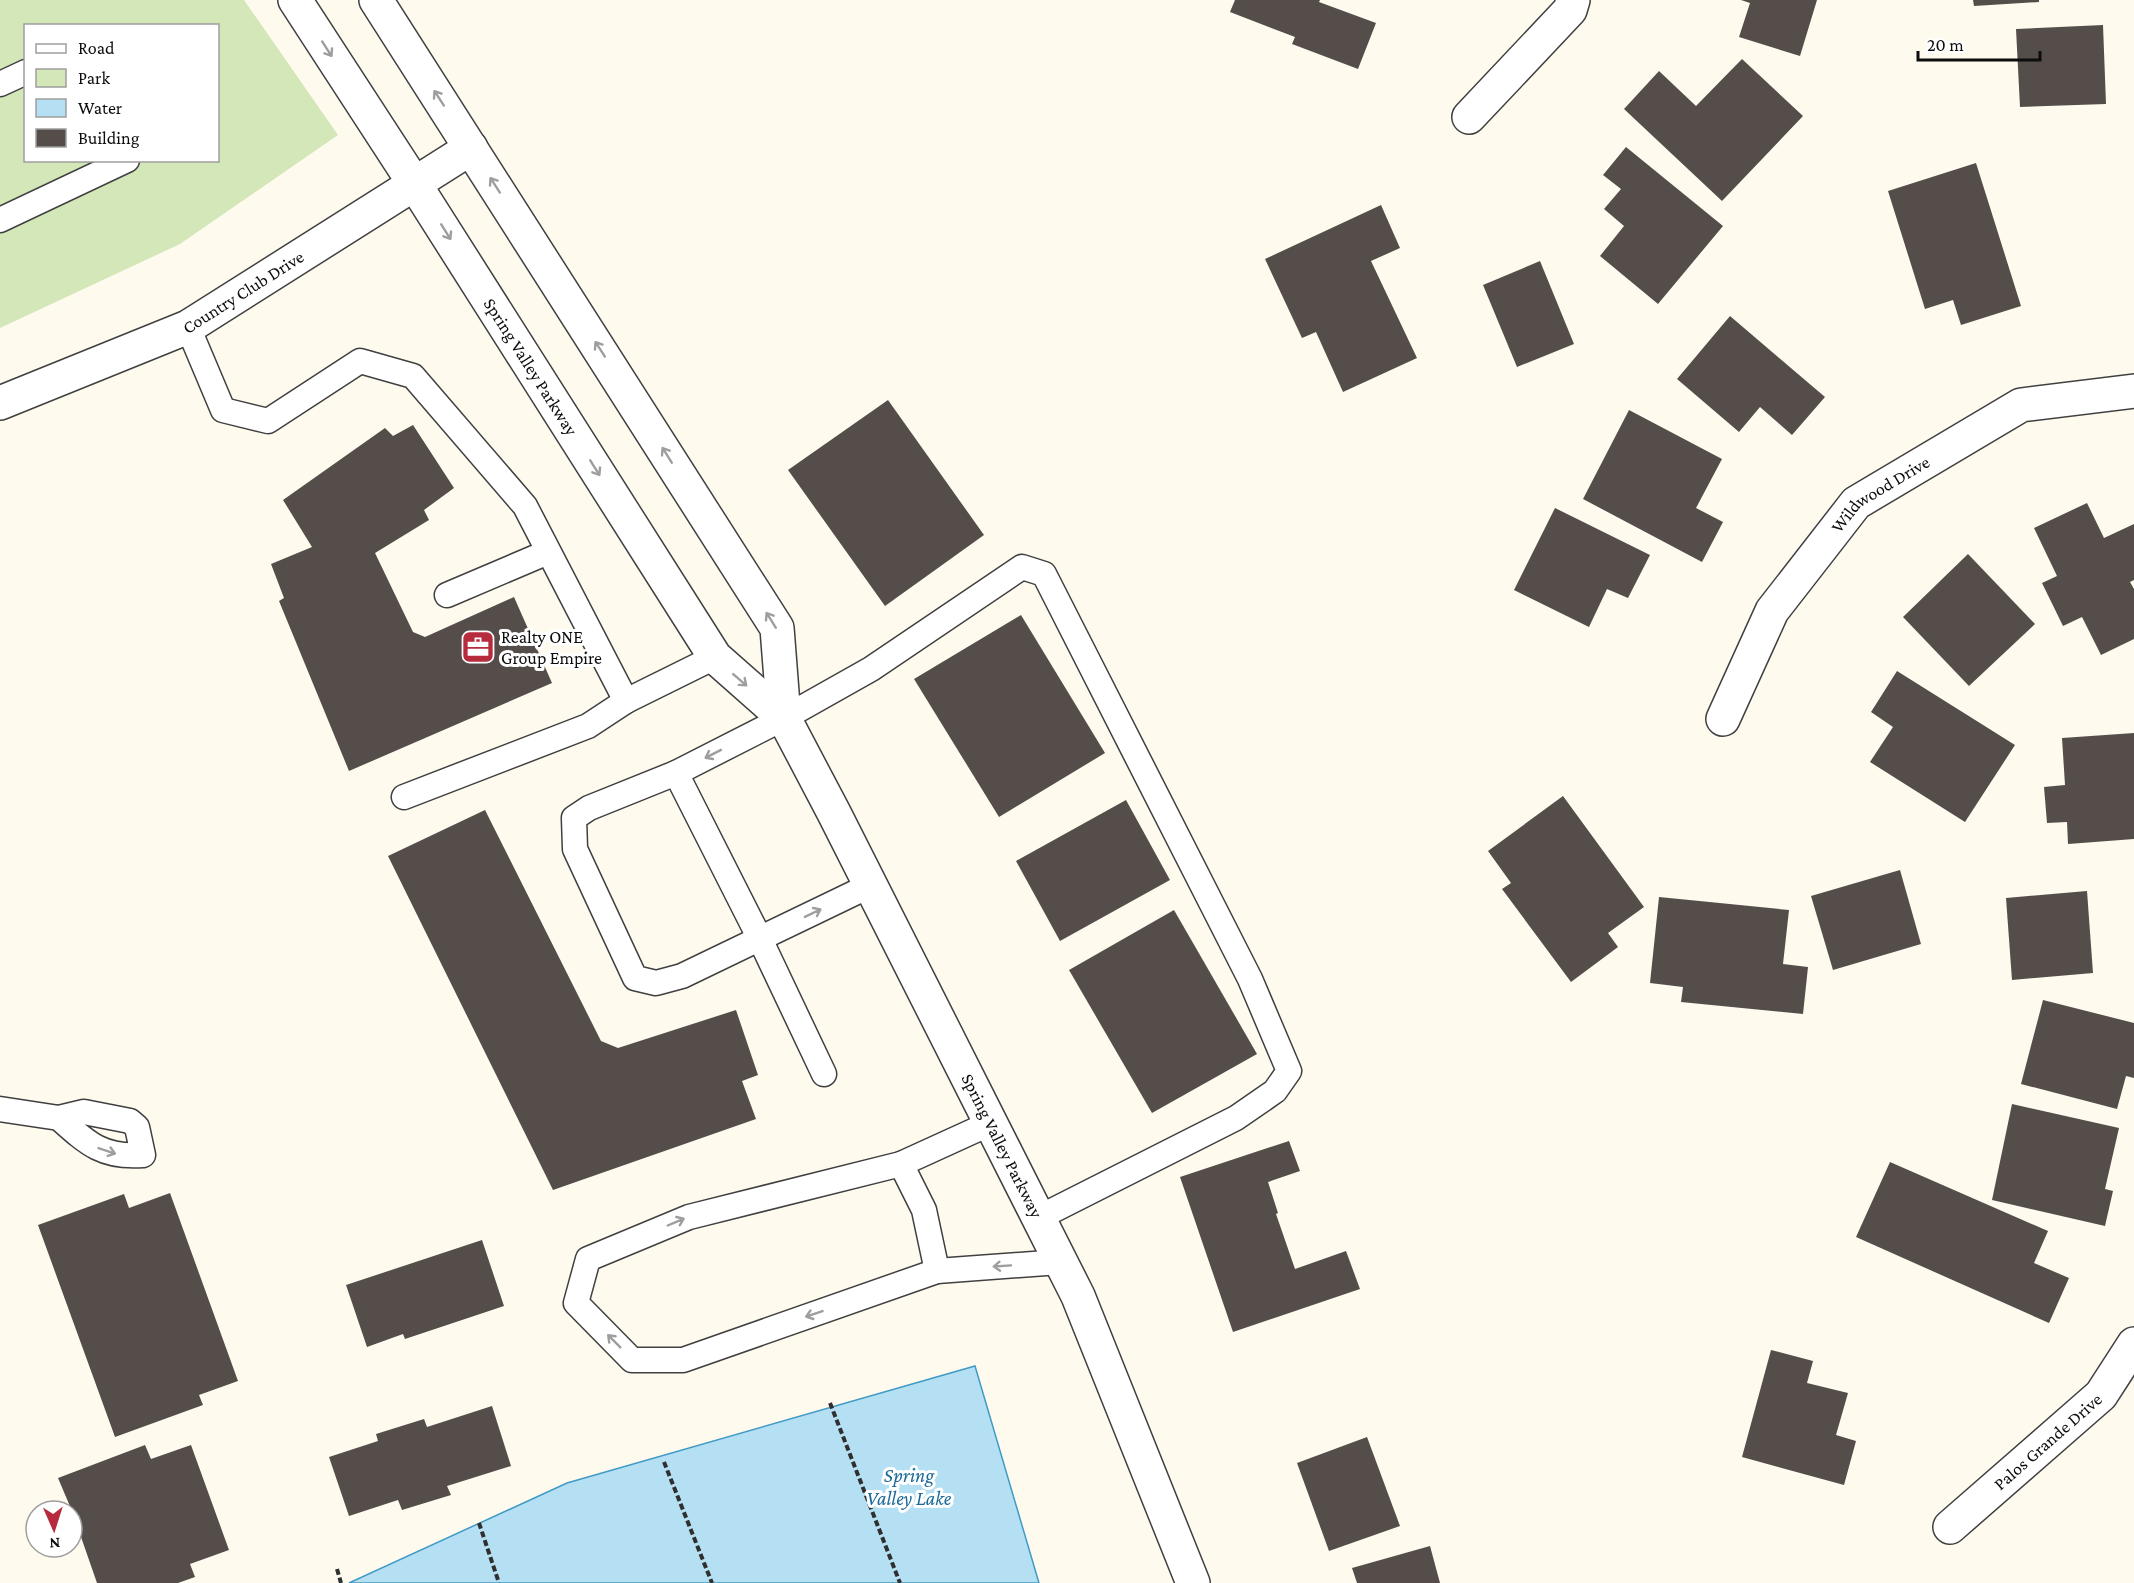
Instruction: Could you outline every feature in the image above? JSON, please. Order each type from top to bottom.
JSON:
[{"type":"street","name":"Spring Valley Parkway","points":[[295,0],[715,657],[784,718],[871,885],[1078,1296],[1193,1583]]},
{"type":"street","name":"Spring Valley Parkway","points":[[376,0],[777,628],[784,718]]},
{"type":"street","points":[[1469,117],[1570,10],[1573,0]]},
{"type":"street","name":"Country Club Drive","points":[[0,403],[188,327],[471,148]]},
{"type":"street","name":"Wildwood Drive","points":[[1723,719],[1772,611],[1856,503],[2021,405],[2134,391]]},
{"type":"street","name":"Palos Grande Drive","points":[[1950,1527],[2101,1395],[2134,1344]]},
{"type":"lane","points":[[0,84],[24,73]]},
{"type":"lane","points":[[0,220],[123,162]]},
{"type":"lane","points":[[188,327],[223,410],[268,421],[360,361],[413,376],[525,506],[626,701]]},
{"type":"lane","points":[[447,595],[548,552]]},
{"type":"lane","points":[[871,885],[682,976],[656,983],[635,978],[575,849],[574,818],[589,808],[676,773],[784,718],[871,669],[1022,567],[1044,574],[1250,979],[1289,1071],[1275,1091],[1236,1118],[1038,1218]]},
{"type":"lane","points":[[404,797],[588,726],[626,701],[715,657]]},
{"type":"lane","points":[[676,773],[760,939],[824,1074]]},
{"type":"lane","points":[[0,1109],[59,1118]]},
{"type":"lane","points":[[991,1123],[902,1164],[689,1217],[588,1259],[576,1303],[632,1360],[683,1360],[937,1271],[1060,1262]]},
{"type":"lane","points":[[902,1164],[924,1210],[937,1271]]},
{"type":"path","points":[[830,1403],[900,1583]]},
{"type":"path","points":[[664,1462],[712,1583]]},
{"type":"path","points":[[479,1523],[499,1583]]},
{"type":"path","points":[[337,1569],[341,1583]]},
{"type":"green space","points":[[0,0],[244,0],[338,135],[180,244],[0,328]]},
{"type":"water","name":"Spring Valley Lake","points":[[975,1366],[1039,1583],[349,1583],[567,1483]]},
{"type":"building","points":[[1235,0],[1320,0],[1319,2],[1376,23],[1358,69],[1292,44],[1295,37],[1230,12]]},
{"type":"building","points":[[1741,0],[1817,0],[1800,56],[1739,37],[1750,3]]},
{"type":"building","points":[[1973,0],[2039,0],[2039,2],[1974,6]]},
{"type":"building","points":[[2103,25],[2106,104],[2020,107],[2016,29]]},
{"type":"building","points":[[1742,59],[1803,116],[1722,201],[1624,109],[1659,71],[1696,106]]},
{"type":"building","points":[[1626,147],[1723,226],[1658,304],[1600,256],[1624,226],[1604,209],[1621,189],[1603,175]]},
{"type":"building","points":[[1976,163],[2021,306],[1961,325],[1953,300],[1925,309],[1888,191]]},
{"type":"building","points":[[1381,205],[1400,248],[1371,261],[1417,358],[1343,392],[1316,332],[1302,338],[1265,259]]},
{"type":"building","points":[[1540,261],[1574,344],[1517,367],[1483,285]]},
{"type":"building","points":[[1730,316],[1825,397],[1792,435],[1760,407],[1739,432],[1677,379]]},
{"type":"building","points":[[888,400],[984,535],[885,606],[788,470]]},
{"type":"building","points":[[1629,410],[1722,459],[1696,508],[1723,522],[1702,562],[1583,499]]},
{"type":"building","points":[[413,425],[454,488],[424,510],[429,520],[375,553],[413,632],[425,637],[514,597],[552,683],[349,771],[279,601],[284,598],[271,564],[312,547],[283,500],[385,428],[393,436]]},
{"type":"building","points":[[2087,503],[2104,538],[2134,524],[2134,580],[2130,582],[2134,589],[2134,639],[2101,655],[2082,617],[2063,626],[2042,583],[2057,576],[2034,528]]},
{"type":"building","points":[[1555,508],[1650,555],[1628,598],[1607,589],[1589,627],[1514,590]]},
{"type":"building","points":[[1968,554],[2035,624],[1969,686],[1903,617]]},
{"type":"building","points":[[1021,615],[1105,753],[999,817],[914,679]]},
{"type":"building","points":[[1897,671],[2015,745],[1965,822],[1870,762],[1893,727],[1871,712]]},
{"type":"building","points":[[2134,733],[2134,839],[2068,844],[2067,822],[2047,823],[2044,787],[2065,785],[2062,738]]},
{"type":"building","points":[[1563,796],[1644,907],[1608,933],[1618,947],[1571,982],[1502,889],[1511,883],[1488,851]]},
{"type":"building","points":[[1126,800],[1170,880],[1060,941],[1016,861]]},
{"type":"building","points":[[485,810],[601,1041],[618,1048],[736,1010],[758,1075],[742,1081],[756,1119],[553,1190],[388,856]]},
{"type":"building","points":[[1900,870],[1921,944],[1833,970],[1811,896]]},
{"type":"building","points":[[2087,891],[2093,973],[2012,980],[2006,898]]},
{"type":"building","points":[[1659,897],[1789,910],[1783,964],[1808,967],[1803,1014],[1681,1002],[1683,987],[1650,983]]},
{"type":"building","points":[[1174,910],[1257,1054],[1152,1113],[1069,970]]},
{"type":"building","points":[[2043,1000],[2134,1023],[2134,1078],[2126,1076],[2117,1109],[2021,1084]]},
{"type":"building","points":[[2012,1104],[2119,1128],[2105,1189],[2113,1191],[2105,1226],[1992,1200]]},
{"type":"building","points":[[1289,1141],[1300,1171],[1268,1182],[1278,1213],[1276,1214],[1295,1269],[1346,1251],[1360,1289],[1233,1332],[1180,1177]]},
{"type":"building","points":[[1890,1162],[2048,1231],[2034,1263],[2069,1278],[2049,1323],[1856,1237]]},
{"type":"building","points":[[170,1193],[238,1381],[199,1395],[203,1405],[115,1437],[38,1225],[124,1194],[129,1208]]},
{"type":"building","points":[[482,1240],[504,1306],[405,1339],[403,1334],[367,1347],[346,1285]]},
{"type":"building","points":[[1771,1350],[1813,1361],[1807,1383],[1848,1393],[1836,1435],[1856,1441],[1844,1485],[1742,1457]]},
{"type":"building","points":[[492,1406],[511,1466],[447,1486],[451,1495],[402,1510],[398,1500],[349,1516],[329,1457],[378,1441],[376,1434],[424,1419],[427,1427]]},
{"type":"building","points":[[1367,1437],[1400,1526],[1329,1551],[1297,1463]]},
{"type":"building","points":[[145,1445],[151,1459],[191,1445],[229,1550],[190,1564],[195,1577],[178,1583],[97,1583],[84,1546],[84,1499],[67,1499],[58,1478]]},
{"type":"building","points":[[1430,1546],[1440,1583],[1357,1583],[1352,1568]]},
{"type":"place","name":"Realty ONE Group Empire","points":[[478,647]]}]
